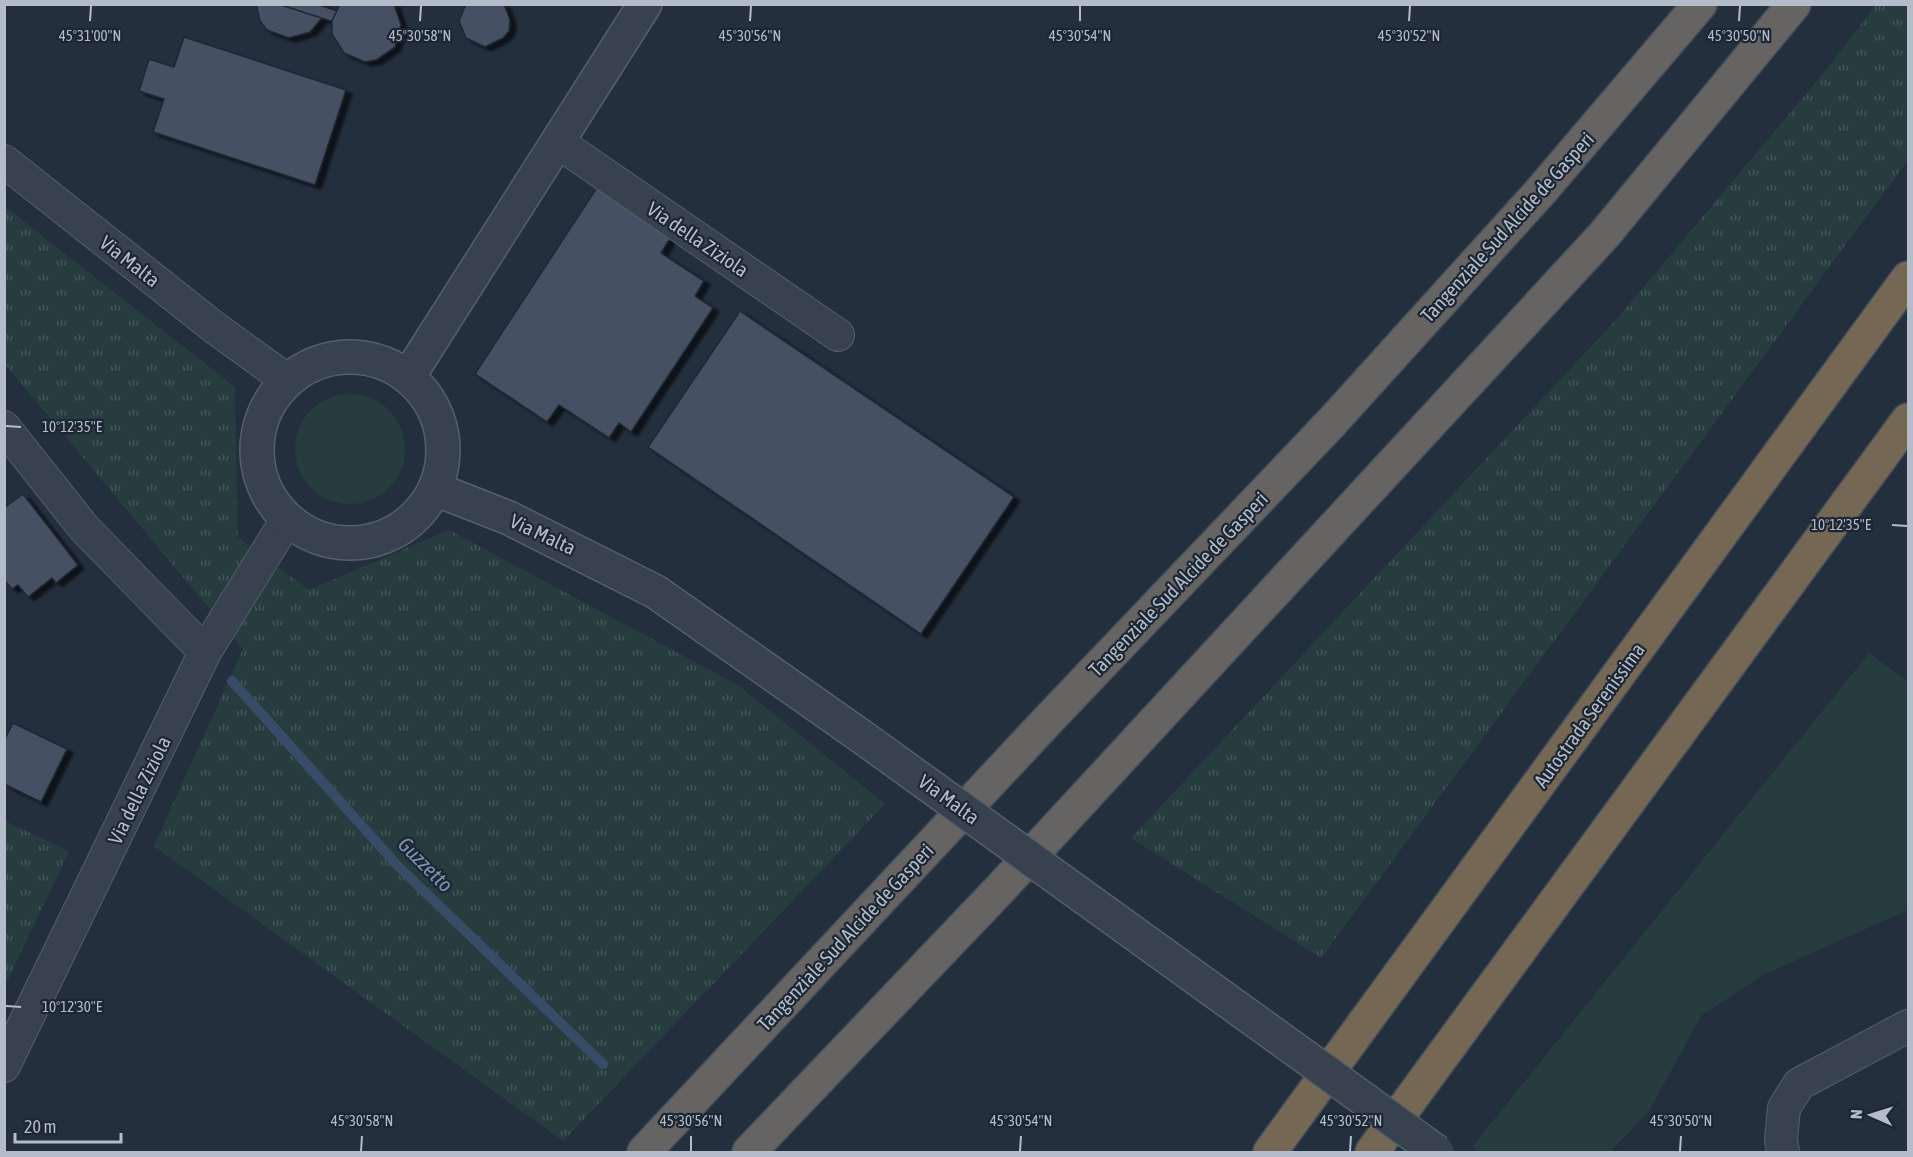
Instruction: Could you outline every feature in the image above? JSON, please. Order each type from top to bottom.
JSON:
[{"type":"highway","name":"Tangenziale Sud Alcide de Gasperi","points":[[644,1152],[1026,744],[1332,422],[1541,191],[1700,4]]},
{"type":"highway","points":[[749,1152],[1000,889],[1604,235],[1743,70],[1794,4]]},
{"type":"highway","name":"Autostrada Serenissima","points":[[1270,1152],[1908,278]]},
{"type":"highway","points":[[1372,1152],[1908,420]]},
{"type":"street","points":[[408,377],[645,4]]},
{"type":"street","name":"Via della Ziziola","points":[[558,143],[838,335]]},
{"type":"street","name":"Via Malta","points":[[4,161],[215,328],[287,380]]},
{"type":"street","points":[[360,357],[386,364],[408,377],[425,395],[437,417],[441,433],[442,466],[435,489],[415,518],[386,538],[351,545],[316,539],[286,521],[266,492],[259,476],[256,450],[260,424],[270,400],[287,380],[317,363],[334,358],[360,357]]},
{"type":"street","points":[[4,428],[84,528],[205,652]]},
{"type":"street","name":"Via Malta","points":[[435,489],[509,518],[656,592],[865,739],[1437,1152]]},
{"type":"street","name":"Via della Ziziola","points":[[4,1066],[205,652],[286,521]]},
{"type":"street","points":[[1784,1152],[1781,1140],[1784,1108],[1799,1084],[1908,1026]]},
{"type":"green space","points":[[1876,5],[1908,5],[1908,160],[1321,958],[1131,838],[1616,320],[1821,76]]},
{"type":"green space","points":[[4,206],[235,387],[238,537],[309,590],[449,530],[738,685],[885,804],[563,1141],[154,846],[243,649],[5,364]]},
{"type":"green space","points":[[350,394],[371,398],[389,410],[401,428],[405,449],[401,470],[389,488],[371,500],[350,504],[329,500],[311,488],[299,470],[295,449],[299,428],[311,410],[329,398]]},
{"type":"green space","points":[[1869,653],[1908,682],[1908,910],[1763,975],[1701,1016],[1649,1111],[1610,1152],[1481,1152],[1472,1147]]},
{"type":"green space","points":[[5,821],[69,851],[5,986]]},
{"type":"building","points":[[256,4],[325,4],[322,18],[310,32],[289,38],[267,30],[260,21]]},
{"type":"building","points":[[278,4],[316,4],[377,24],[374,35]]},
{"type":"building","points":[[340,4],[394,4],[401,25],[395,47],[376,60],[365,62],[344,53],[332,34],[332,21]]},
{"type":"building","points":[[466,4],[504,4],[510,20],[509,31],[503,38],[485,47],[466,38],[459,21]]},
{"type":"building","points":[[184,37],[346,90],[315,185],[153,132],[164,99],[139,91],[149,59],[174,67]]},
{"type":"building","points":[[598,186],[672,235],[661,253],[704,281],[695,296],[713,308],[631,432],[619,423],[609,438],[559,405],[547,422],[475,374]]},
{"type":"building","points":[[740,311],[1014,497],[921,634],[648,447]]},
{"type":"building","points":[[23,494],[78,565],[56,583],[52,578],[28,597],[18,585],[12,589],[4,580],[4,508]]},
{"type":"building","points":[[13,723],[67,749],[41,802],[4,784],[4,741]]},
{"type":"waterway","name":"Guzzetto","points":[[232,681],[397,865],[603,1064]]}]
